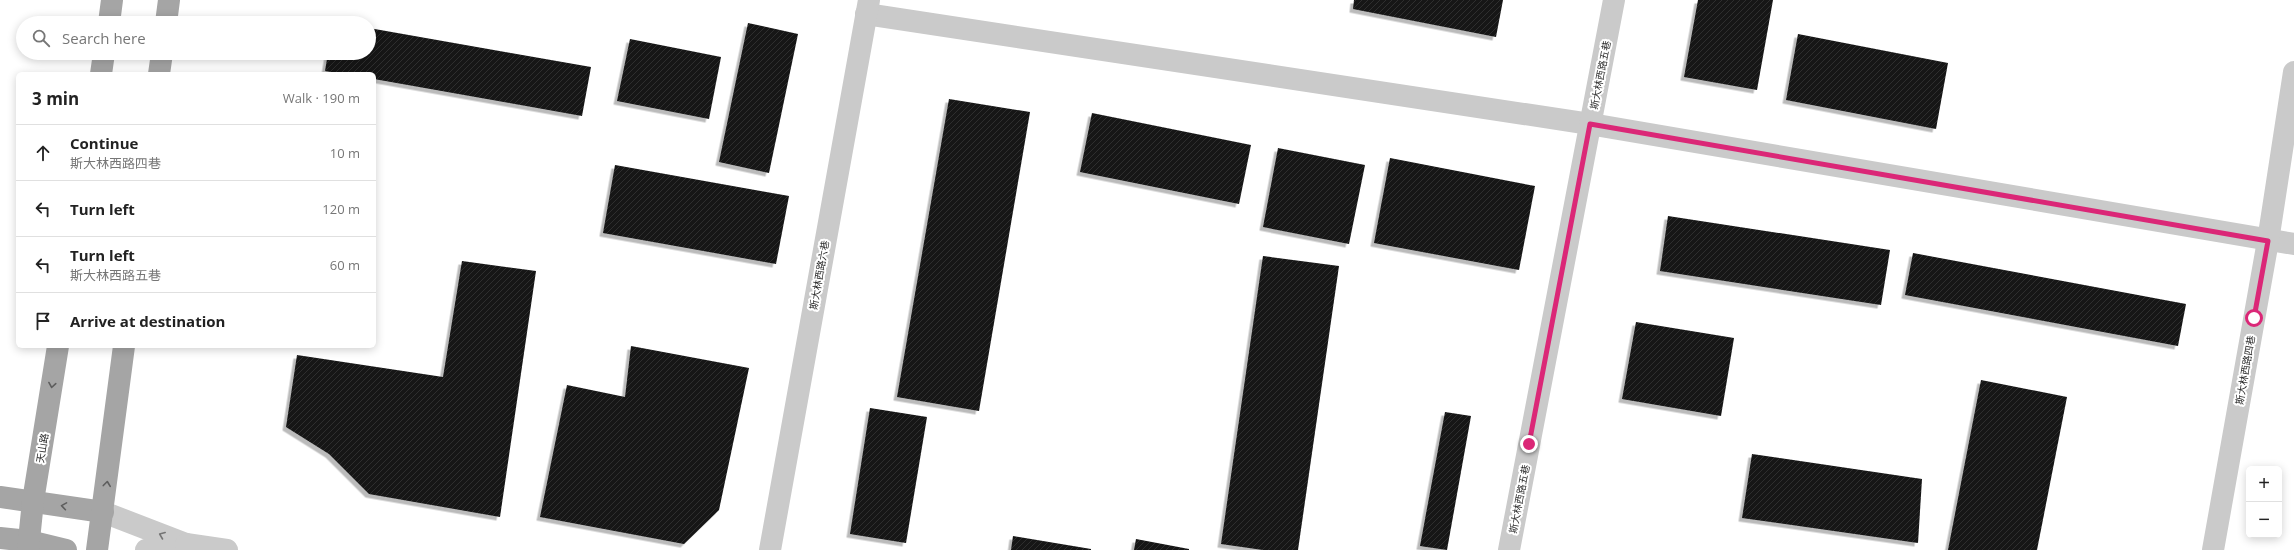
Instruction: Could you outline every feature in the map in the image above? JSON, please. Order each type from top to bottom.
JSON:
[{"type":"main road","points":[[110,16],[112,0]]},
{"type":"main road","points":[[167,16],[169,0]]},
{"type":"main road","points":[[100,72],[103,60]]},
{"type":"main road","points":[[159,72],[161,60]]},
{"type":"main road","name":"天山路","points":[[29,546],[33,501],[58,348]]},
{"type":"main road","points":[[97,550],[124,348]]},
{"type":"main road","points":[[0,497],[103,512]]},
{"type":"main road","points":[[0,538],[29,546],[66,550]]},
{"type":"street","name":"斯大林西路五巷","points":[[1509,550],[1614,0]]},
{"type":"street","points":[[867,7],[1590,124],[2268,241],[2294,244]]},
{"type":"street","name":"斯大林西路六巷","points":[[770,550],[867,7]]},
{"type":"street","name":"斯大林西路四巷","points":[[2213,550],[2268,241],[2294,72]]},
{"type":"street","points":[[103,512],[186,544],[227,550]]},
{"type":"street","points":[[146,550],[186,544]]},
{"type":"building","points":[[1354,0],[1503,0],[1496,37],[1353,9]]},
{"type":"building","points":[[1698,0],[1773,0],[1757,90],[1684,77]]},
{"type":"building","points":[[748,23],[798,34],[769,173],[719,162]]},
{"type":"building","points":[[376,29],[591,67],[582,116],[376,79],[376,72],[325,71],[327,60],[376,60]]},
{"type":"building","points":[[1798,34],[1948,63],[1936,129],[1786,100]]},
{"type":"building","points":[[630,39],[721,57],[709,119],[617,101]]},
{"type":"building","points":[[949,99],[1030,112],[979,411],[897,397]]},
{"type":"building","points":[[1092,113],[1251,145],[1239,204],[1080,172]]},
{"type":"building","points":[[1278,148],[1365,165],[1349,244],[1263,227]]},
{"type":"building","points":[[1390,158],[1535,186],[1519,270],[1374,243]]},
{"type":"building","points":[[615,165],[789,196],[776,264],[603,233]]},
{"type":"building","points":[[1668,216],[1890,250],[1881,305],[1660,271]]},
{"type":"building","points":[[1913,253],[2186,304],[2178,346],[1905,295]]},
{"type":"building","points":[[1263,256],[1339,266],[1298,550],[1263,550],[1221,544]]},
{"type":"building","points":[[462,261],[536,271],[500,517],[369,494],[329,454],[286,427],[297,355],[443,377]]},
{"type":"building","points":[[1636,322],[1734,338],[1721,416],[1622,399]]},
{"type":"building","points":[[631,346],[749,368],[719,510],[684,544],[540,517],[567,385],[625,397]]},
{"type":"building","points":[[1981,380],[2067,397],[2037,550],[1948,550]]},
{"type":"building","points":[[870,408],[927,417],[906,543],[850,534]]},
{"type":"building","points":[[1445,412],[1471,416],[1447,550],[1420,546]]},
{"type":"building","points":[[1752,454],[1922,479],[1918,543],[1742,518]]},
{"type":"building","points":[[1013,536],[1091,549],[1091,550],[1011,550]]},
{"type":"building","points":[[1136,539],[1189,549],[1189,550],[1134,550]]},
{"type":"route","points":[[1529,444],[1590,124],[2268,241],[2254,318]]}]
